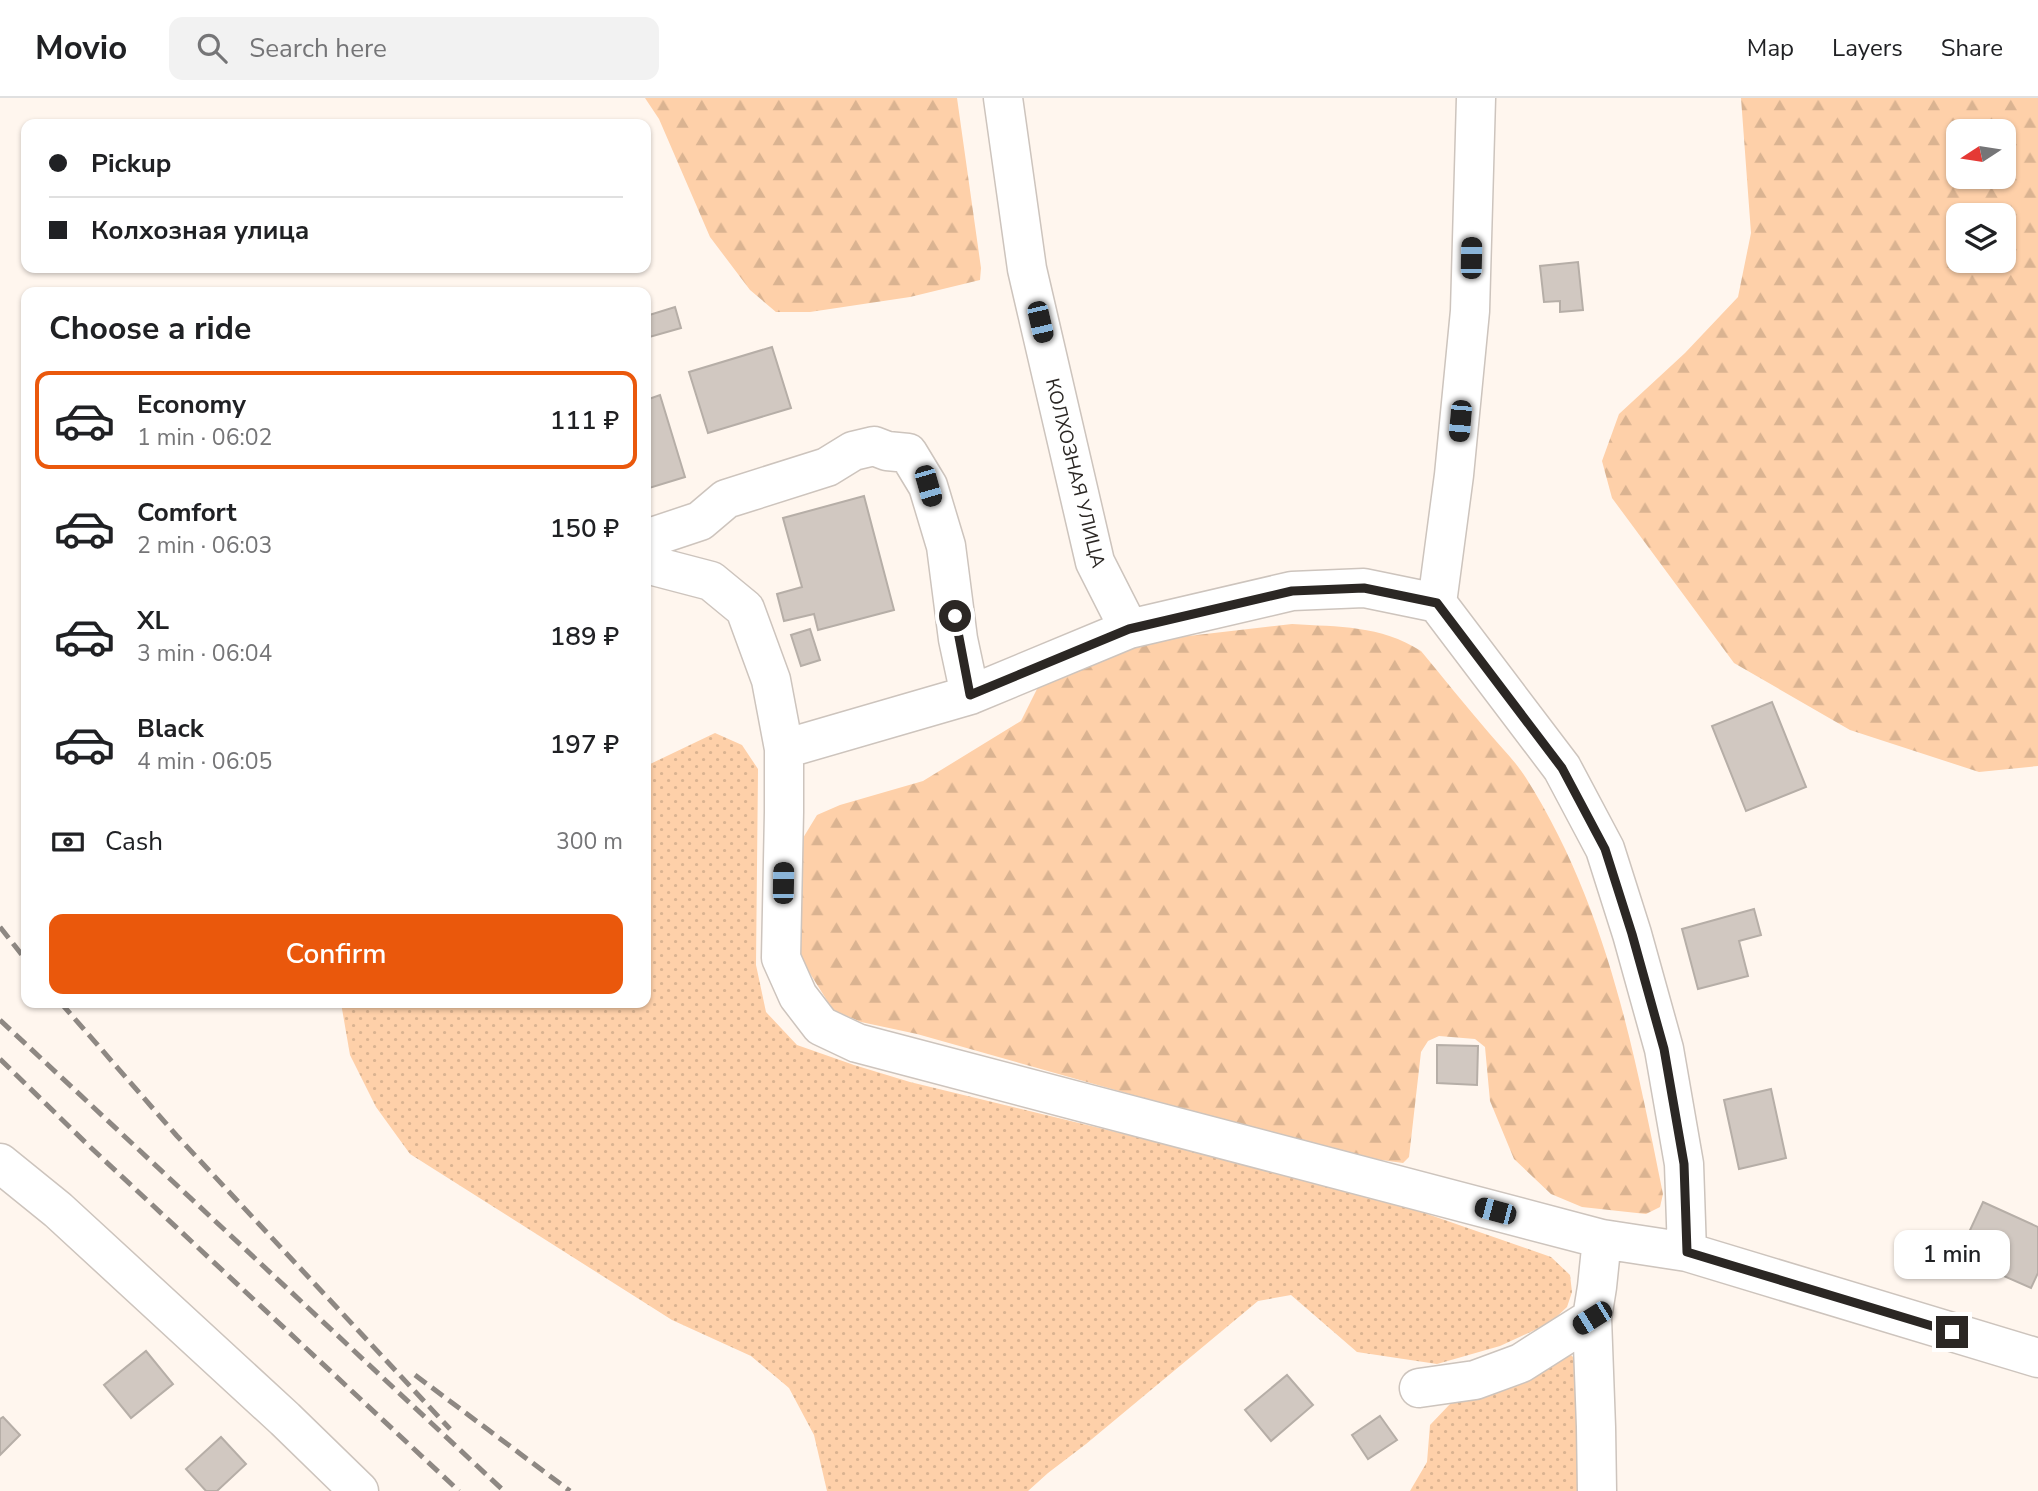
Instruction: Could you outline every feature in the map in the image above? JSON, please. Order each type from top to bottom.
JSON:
[{"type":"street","name":"КОЛХОЗНАЯ УЛИЦА","points":[[1003,98],[1027,269],[1095,562],[1129,629]]},
{"type":"street","points":[[1437,603],[1454,475],[1470,312],[1476,98]]},
{"type":"street","points":[[651,537],[700,521],[726,499],[827,467],[853,451],[874,446],[887,451],[908,453],[928,486],[946,546],[958,639],[970,695]]},
{"type":"street","points":[[651,565],[711,582],[745,609],[772,680],[784,749],[781,958],[798,996],[821,1026],[857,1043],[1602,1239],[1687,1252],[2038,1358]]},
{"type":"street","points":[[784,749],[970,695],[1129,629],[1292,591],[1364,588],[1437,603],[1562,768],[1605,849],[1664,1049],[1684,1164],[1687,1252]]},
{"type":"street","points":[[0,1163],[68,1219],[359,1491]]},
{"type":"street","points":[[1597,1491],[1592,1318],[1602,1239]]},
{"type":"street","points":[[1419,1388],[1475,1380],[1521,1363],[1592,1318]]},
{"type":"green space","points":[[645,98],[957,98],[981,268],[980,280],[910,297],[810,312],[776,312],[750,290],[710,237],[659,119]]},
{"type":"green space","points":[[1741,98],[2038,98],[2038,766],[1979,772],[1850,730],[1734,663],[1612,498],[1602,461],[1619,414],[1685,353],[1738,297],[1751,233]]},
{"type":"green space","points":[[1292,624],[1375,632],[1406,642],[1421,651],[1526,778],[1554,826],[1577,876],[1614,979],[1641,1086],[1663,1194],[1660,1207],[1646,1214],[1582,1207],[1551,1194],[1514,1159],[1490,1101],[1485,1047],[1475,1039],[1439,1036],[1428,1041],[1421,1052],[1409,1157],[1403,1163],[1345,1155],[917,1034],[861,1022],[833,1010],[799,956],[803,838],[817,815],[840,805],[923,781],[1021,721],[1039,685],[1128,643]]},
{"type":"green space","points":[[715,733],[742,745],[758,769],[756,965],[766,1012],[797,1045],[910,1082],[1364,1192],[1551,1257],[1570,1275],[1572,1292],[1567,1307],[1550,1323],[1500,1346],[1437,1364],[1357,1352],[1291,1295],[1258,1301],[1028,1491],[827,1491],[814,1435],[789,1388],[751,1356],[672,1320],[410,1154],[376,1107],[350,1055],[342,1008],[651,1008],[651,764]]},
{"type":"green space","points":[[1571,1355],[1576,1360],[1582,1491],[1410,1491],[1427,1462],[1430,1425],[1451,1403],[1559,1357]]},
{"type":"building","points":[[1578,262],[1583,310],[1560,312],[1560,301],[1544,302],[1540,266]]},
{"type":"building","points":[[675,307],[681,328],[651,337],[651,314]]},
{"type":"building","points":[[772,347],[791,408],[708,433],[689,372]]},
{"type":"building","points":[[660,395],[685,477],[651,487],[651,398]]},
{"type":"building","points":[[864,496],[894,610],[818,630],[814,614],[784,621],[777,594],[802,587],[783,518]]},
{"type":"building","points":[[810,629],[820,660],[801,666],[791,635]]},
{"type":"building","points":[[1772,702],[1806,787],[1746,811],[1712,726]]},
{"type":"building","points":[[1754,909],[1761,935],[1739,941],[1748,976],[1698,989],[1682,929]]},
{"type":"building","points":[[1437,1045],[1478,1046],[1477,1085],[1437,1083]]},
{"type":"building","points":[[1771,1089],[1786,1158],[1739,1169],[1724,1100]]},
{"type":"building","points":[[1983,1202],[2038,1227],[2038,1273],[2031,1288],[1972,1262],[1979,1247],[1965,1241]]},
{"type":"building","points":[[146,1351],[173,1384],[131,1418],[104,1385]]},
{"type":"building","points":[[1287,1375],[1313,1405],[1271,1441],[1245,1410]]},
{"type":"building","points":[[1380,1416],[1397,1440],[1368,1459],[1352,1435]]},
{"type":"building","points":[[3,1417],[20,1435],[0,1455],[0,1419]]},
{"type":"building","points":[[221,1437],[246,1464],[217,1491],[206,1491],[186,1469]]},
{"type":"railway","points":[[0,927],[21,954]]},
{"type":"railway","points":[[65,1008],[177,1136],[450,1429]]},
{"type":"railway","points":[[0,1020],[504,1491]]},
{"type":"railway","points":[[0,1059],[87,1144],[459,1491]]},
{"type":"railway","points":[[415,1375],[570,1491]]},
{"type":"route","points":[[955,616],[970,695],[1129,629],[1292,591],[1364,588],[1437,603],[1562,768],[1605,849],[1664,1049],[1684,1164],[1687,1252],[1952,1332]]}]
